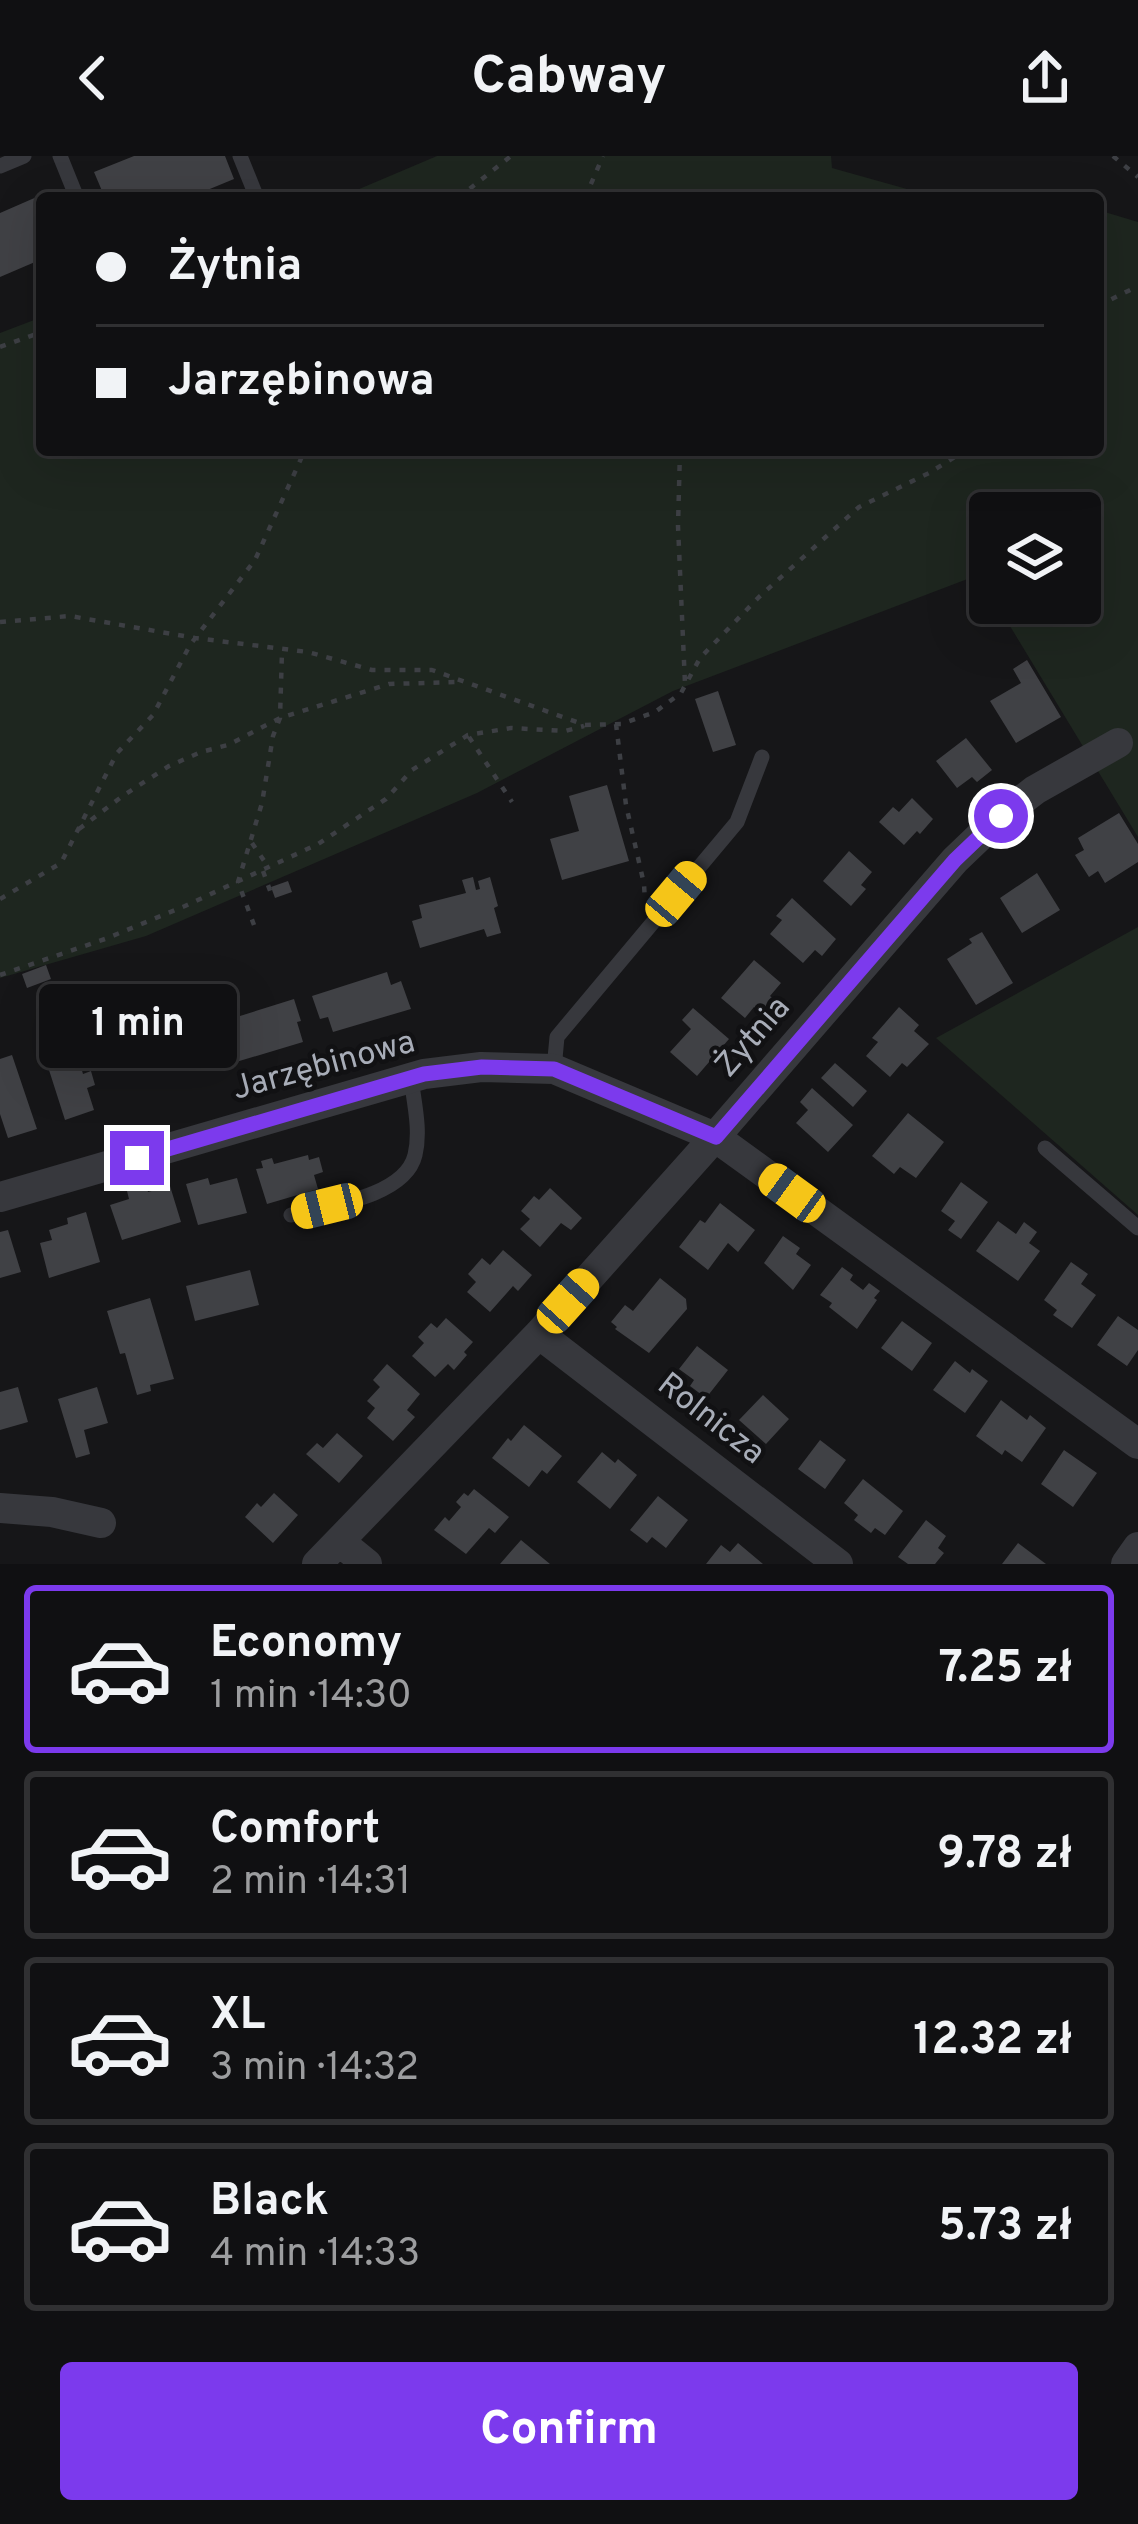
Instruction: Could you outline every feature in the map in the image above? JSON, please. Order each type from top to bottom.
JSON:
[{"type":"street","name":"Żytnia","points":[[317,1564],[539,1334],[955,860],[1035,790],[1118,743]]},
{"type":"street","name":"Jarzębinowa","points":[[0,1197],[411,1078],[482,1067],[554,1069],[716,1137],[1138,1444]]},
{"type":"street","name":"Rolnicza","points":[[539,1334],[838,1564]]},
{"type":"street","points":[[0,1508],[101,1522]]},
{"type":"street","points":[[340,1542],[367,1564]]},
{"type":"street","points":[[1126,1564],[1138,1547]]},
{"type":"lane","points":[[0,166],[24,156]]},
{"type":"lane","points":[[60,156],[75,192]]},
{"type":"lane","points":[[240,156],[255,192]]},
{"type":"lane","points":[[554,1069],[557,1036],[737,822],[762,757]]},
{"type":"lane","points":[[291,1215],[363,1197],[397,1182],[415,1159],[417,1124],[411,1078]]},
{"type":"lane","points":[[1045,1148],[1138,1228]]},
{"type":"path","points":[[466,192],[511,156]]},
{"type":"path","points":[[588,192],[603,156]]},
{"type":"path","points":[[1113,156],[1138,177]]},
{"type":"path","points":[[1104,303],[1138,286]]},
{"type":"path","points":[[0,347],[36,334]]},
{"type":"path","points":[[0,899],[61,863],[117,753],[152,715],[195,638],[255,560],[302,456]]},
{"type":"path","points":[[680,456],[678,526],[686,684]]},
{"type":"path","points":[[0,975],[59,958],[318,844],[386,800],[412,770],[468,735],[511,728],[565,731],[616,724],[655,712],[681,693],[700,658],[759,597],[859,507],[956,456]]},
{"type":"path","points":[[0,622],[70,616],[308,652],[372,670],[432,670],[585,725]]},
{"type":"path","points":[[254,925],[238,882],[262,803],[280,718],[282,649]]},
{"type":"path","points":[[78,830],[169,766],[228,745],[280,718],[389,684],[464,682]]},
{"type":"path","points":[[616,724],[626,805],[644,884],[646,930]]},
{"type":"path","points":[[468,735],[512,802]]},
{"type":"path","points":[[250,842],[266,869],[273,899]]},
{"type":"path","points":[[12,970],[17,981]]},
{"type":"shaded area","points":[[437,156],[831,156],[832,168],[918,192],[352,192]]},
{"type":"shaded area","points":[[1104,212],[1138,222],[1138,837],[1009,624],[1101,624],[1101,492],[969,492],[969,578],[673,691],[477,793],[146,936],[0,978],[0,333],[36,319],[36,456],[1104,456]]},
{"type":"shaded area","points":[[1138,927],[1138,1215],[936,1038]]},
{"type":"building","points":[[134,156],[225,156],[234,179],[203,192],[102,192],[94,172]]},
{"type":"building","points":[[36,197],[36,262],[0,277],[0,213]]},
{"type":"building","points":[[1027,660],[1061,717],[1016,743],[990,701],[1021,683],[1013,669]]},
{"type":"building","points":[[718,691],[736,745],[713,752],[695,699]]},
{"type":"building","points":[[966,738],[992,770],[977,782],[972,777],[957,788],[936,761]]},
{"type":"building","points":[[607,785],[629,861],[562,880],[550,839],[579,831],[569,796]]},
{"type":"building","points":[[912,798],[933,819],[904,845],[879,822],[893,807],[899,812]]},
{"type":"building","points":[[1119,813],[1138,844],[1138,862],[1105,883],[1098,871],[1089,877],[1075,855],[1084,850],[1078,838]]},
{"type":"building","points":[[849,851],[872,872],[861,885],[866,889],[851,906],[823,881]]},
{"type":"building","points":[[1037,873],[1060,910],[1022,933],[1000,898]]},
{"type":"building","points":[[473,877],[476,890],[480,889],[478,881],[490,877],[501,933],[487,937],[484,929],[420,948],[412,921],[422,918],[419,905],[466,893],[462,880]]},
{"type":"building","points":[[288,881],[292,892],[275,898],[271,887]]},
{"type":"building","points":[[792,898],[836,939],[822,956],[815,950],[803,963],[770,934],[782,920],[776,916]]},
{"type":"building","points":[[982,932],[1013,983],[976,1005],[947,959]]},
{"type":"building","points":[[754,960],[781,983],[766,1011],[754,1007],[745,1018],[721,998]]},
{"type":"building","points":[[46,965],[51,979],[27,988],[22,974]]},
{"type":"building","points":[[387,972],[391,985],[401,981],[411,1009],[333,1032],[328,1017],[320,1019],[312,996]]},
{"type":"building","points":[[171,990],[177,1010],[163,1014],[168,1036],[103,1058],[84,1018]]},
{"type":"building","points":[[294,999],[303,1042],[226,1065],[216,1036],[227,1033],[224,1021]]},
{"type":"building","points":[[899,1007],[919,1025],[914,1031],[929,1044],[890,1077],[866,1056],[878,1042],[872,1038]]},
{"type":"building","points":[[693,1008],[729,1039],[697,1076],[670,1052],[691,1029],[682,1020]]},
{"type":"building","points":[[12,1055],[37,1129],[8,1138],[0,1114],[0,1059]]},
{"type":"building","points":[[79,1060],[83,1074],[91,1071],[95,1085],[87,1088],[94,1110],[65,1120],[49,1070]]},
{"type":"building","points":[[835,1063],[867,1091],[853,1107],[821,1078]]},
{"type":"building","points":[[812,1088],[853,1125],[828,1152],[796,1123],[808,1110],[800,1102]]},
{"type":"building","points":[[908,1113],[944,1142],[916,1178],[900,1167],[894,1174],[872,1156]]},
{"type":"building","points":[[308,1155],[309,1160],[319,1157],[323,1172],[314,1175],[318,1189],[267,1204],[256,1169],[263,1168],[261,1161],[272,1158],[274,1164]]},
{"type":"building","points":[[208,1178],[210,1185],[237,1178],[247,1213],[198,1225],[186,1184]]},
{"type":"building","points":[[961,1182],[988,1202],[961,1239],[948,1230],[955,1221],[941,1211]]},
{"type":"building","points":[[146,1185],[148,1192],[170,1186],[181,1222],[122,1240],[110,1205],[129,1199],[127,1191]]},
{"type":"building","points":[[550,1188],[582,1218],[571,1230],[561,1223],[540,1247],[520,1229],[530,1219],[521,1211],[534,1196],[539,1200]]},
{"type":"building","points":[[720,1203],[755,1230],[738,1252],[728,1243],[708,1270],[679,1247]]},
{"type":"building","points":[[86,1212],[100,1262],[49,1278],[40,1243],[52,1240],[49,1230]]},
{"type":"building","points":[[998,1221],[1016,1234],[1024,1222],[1037,1232],[1029,1243],[1040,1251],[1018,1281],[976,1251]]},
{"type":"building","points":[[8,1230],[21,1272],[0,1278],[0,1232]]},
{"type":"building","points":[[783,1236],[800,1248],[796,1254],[811,1265],[793,1290],[764,1263]]},
{"type":"building","points":[[503,1250],[532,1275],[518,1291],[513,1286],[490,1312],[467,1292],[476,1282],[468,1274],[482,1258],[490,1265]]},
{"type":"building","points":[[1071,1262],[1088,1274],[1081,1284],[1096,1295],[1072,1328],[1053,1315],[1057,1310],[1044,1300]]},
{"type":"building","points":[[842,1267],[863,1290],[869,1283],[880,1291],[857,1329],[820,1295]]},
{"type":"building","points":[[250,1270],[259,1305],[195,1321],[186,1286]]},
{"type":"building","points":[[660,1278],[686,1299],[687,1309],[649,1353],[611,1322],[625,1305],[633,1311]]},
{"type":"building","points":[[150,1298],[174,1379],[150,1385],[151,1391],[137,1395],[107,1311]]},
{"type":"building","points":[[1118,1316],[1138,1330],[1138,1350],[1127,1366],[1097,1345]]},
{"type":"building","points":[[446,1318],[473,1342],[454,1370],[448,1364],[435,1377],[412,1356],[424,1343],[418,1337],[431,1323],[437,1328]]},
{"type":"building","points":[[902,1321],[932,1343],[912,1371],[881,1348]]},
{"type":"building","points":[[697,1346],[728,1370],[706,1398],[679,1369]]},
{"type":"building","points":[[955,1361],[988,1381],[965,1413],[933,1390]]},
{"type":"building","points":[[387,1364],[420,1394],[407,1410],[415,1417],[393,1441],[367,1418],[375,1408],[367,1401],[380,1387],[373,1380]]},
{"type":"building","points":[[18,1387],[28,1422],[0,1430],[0,1392]]},
{"type":"building","points":[[97,1387],[108,1423],[84,1430],[90,1454],[76,1458],[58,1399]]},
{"type":"building","points":[[763,1395],[789,1419],[766,1444],[739,1420]]},
{"type":"building","points":[[1001,1400],[1046,1428],[1022,1462],[1005,1450],[1002,1455],[976,1436]]},
{"type":"building","points":[[524,1425],[562,1456],[529,1487],[492,1458]]},
{"type":"building","points":[[337,1433],[363,1456],[339,1483],[306,1454],[317,1443],[323,1448]]},
{"type":"building","points":[[820,1440],[846,1460],[825,1489],[798,1469]]},
{"type":"building","points":[[1064,1450],[1097,1473],[1073,1507],[1041,1484]]},
{"type":"building","points":[[602,1452],[637,1475],[610,1509],[577,1482]]},
{"type":"building","points":[[863,1479],[903,1511],[885,1535],[875,1528],[871,1533],[854,1520],[858,1515],[844,1503]]},
{"type":"building","points":[[474,1489],[509,1517],[495,1533],[489,1528],[466,1554],[434,1530],[445,1517],[449,1521],[461,1507],[456,1502]]},
{"type":"building","points":[[274,1493],[298,1515],[273,1543],[245,1517]]},
{"type":"building","points":[[658,1496],[688,1520],[666,1548],[652,1537],[647,1543],[630,1530]]},
{"type":"building","points":[[926,1520],[946,1536],[938,1548],[944,1553],[935,1564],[908,1564],[898,1557]]},
{"type":"building","points":[[521,1540],[550,1564],[500,1564]]},
{"type":"building","points":[[738,1543],[763,1564],[706,1564],[721,1545],[730,1552]]},
{"type":"building","points":[[1018,1543],[1046,1564],[1002,1564]]},
{"type":"route","points":[[137,1158],[424,1074],[482,1067],[554,1069],[716,1137],[955,860],[1001,816]]}]
